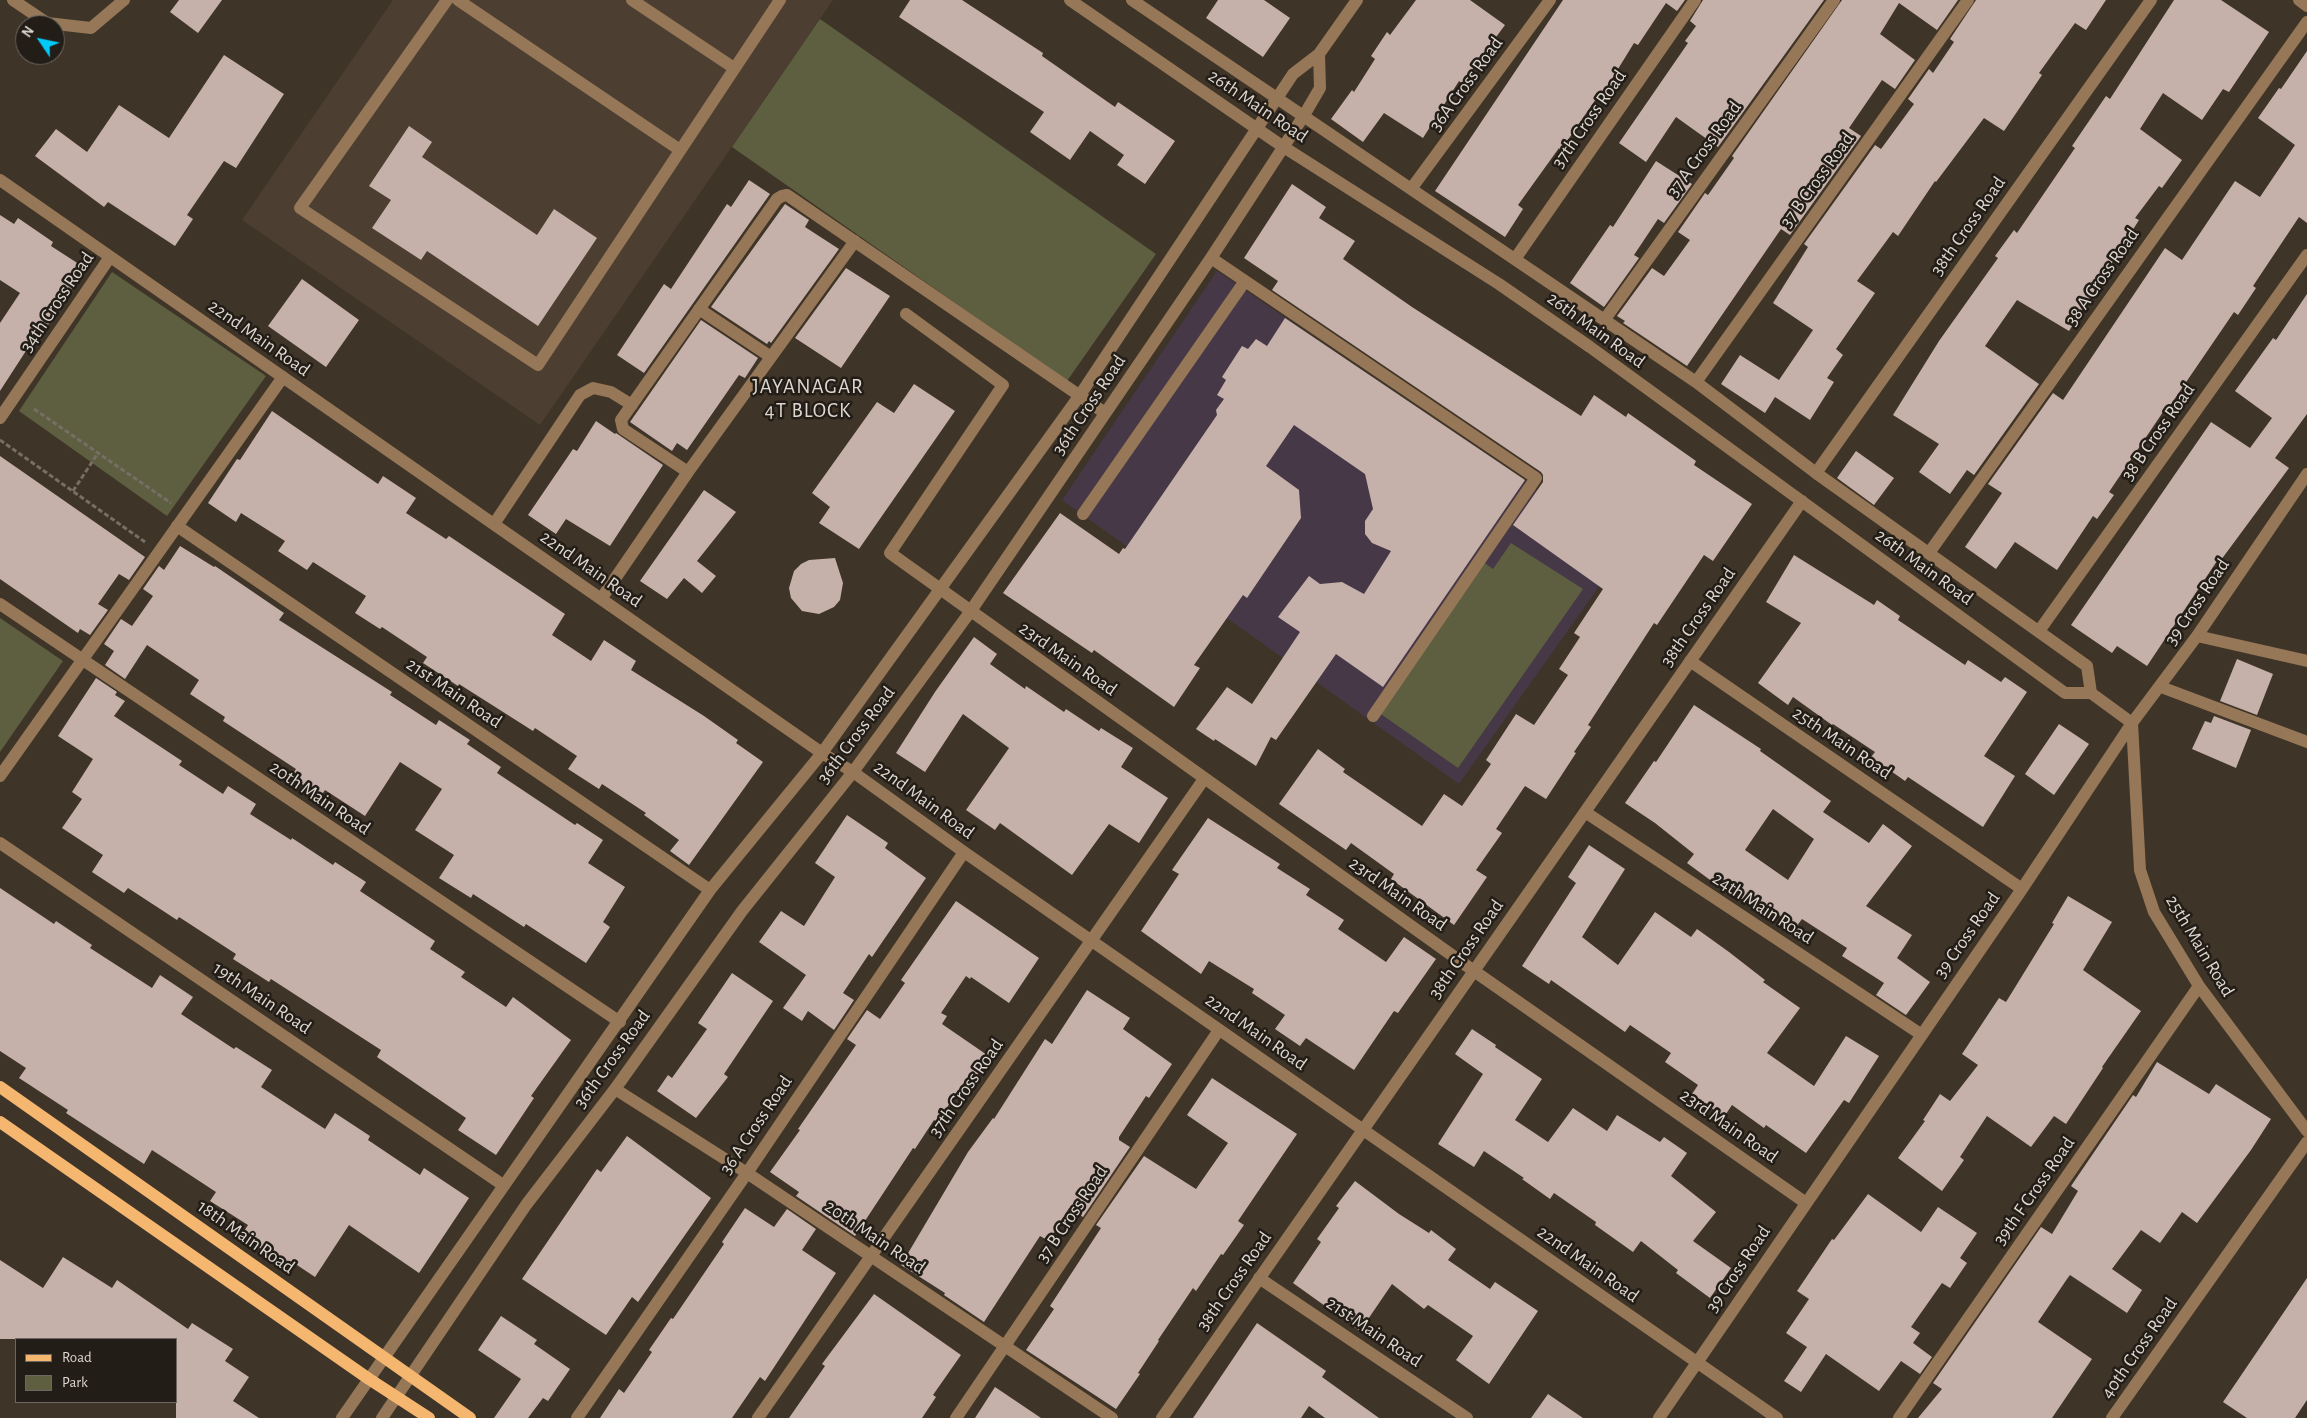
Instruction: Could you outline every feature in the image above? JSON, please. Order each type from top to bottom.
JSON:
[{"type":"main road","name":"18th Main Road","points":[[0,1087],[470,1418]]},
{"type":"main road","points":[[0,1122],[369,1379],[429,1418]]},
{"type":"street","points":[[13,0],[47,23],[92,28],[124,0]]},
{"type":"street","points":[[447,0],[300,208],[538,366],[780,0]]},
{"type":"street","points":[[458,0],[680,150]]},
{"type":"street","points":[[632,0],[734,68]]},
{"type":"street","name":"26th Main Road","points":[[1070,0],[1258,127],[1282,146],[1499,284],[1590,347],[2066,693],[2092,693],[2087,666],[1816,473],[1696,382],[1132,0]]},
{"type":"street","name":"36th Cross Road","points":[[342,1418],[503,1185],[620,1022],[710,890],[822,753],[1080,395],[1293,74],[1320,54],[1357,0]]},
{"type":"street","name":"36A Cross Road","points":[[1411,189],[1550,0]]},
{"type":"street","name":"37th Cross Road","points":[[1514,259],[1695,0]]},
{"type":"street","name":"37 A Cross Road","points":[[1605,319],[1834,0]]},
{"type":"street","name":"37 B Cross Road","points":[[1696,382],[1968,0]]},
{"type":"street","name":"38th Cross Road","points":[[1816,473],[2150,0]]},
{"type":"street","points":[[2299,0],[2307,6]]},
{"type":"street","name":"38 A Cross Road","points":[[1928,553],[2307,22]]},
{"type":"street","name":"36th Cross Road","points":[[382,1418],[526,1204],[615,1089],[742,911],[853,772],[970,612],[1211,258],[1320,88],[1320,54]]},
{"type":"street","name":"22nd Main Road","points":[[0,180],[822,753],[853,772],[1091,941],[1777,1418]]},
{"type":"street","points":[[688,472],[623,429],[621,420],[777,199],[787,195],[1106,413]]},
{"type":"street","points":[[601,599],[688,472],[855,241]]},
{"type":"street","name":"38 B Cross Road","points":[[2039,632],[2307,255]]},
{"type":"street","name":"34th Cross Road","points":[[0,418],[110,257]]},
{"type":"street","points":[[1211,258],[1536,478],[1373,716]]},
{"type":"street","points":[[1083,514],[1245,281]]},
{"type":"street","points":[[699,309],[771,357]]},
{"type":"street","name":"23rd Main Road","points":[[906,314],[1003,385],[890,553],[940,591],[1474,971],[1806,1203]]},
{"type":"street","points":[[0,776],[283,377]]},
{"type":"street","points":[[494,524],[580,395],[593,388],[611,392],[632,405]]},
{"type":"street","points":[[0,395],[11,402]]},
{"type":"street","name":"39 Cross Road","points":[[1659,1418],[2022,889],[2132,723],[2161,687],[2307,474]]},
{"type":"street","name":"38th Cross Road","points":[[1162,1418],[1802,501]]},
{"type":"street","name":"21st Main Road","points":[[177,526],[710,890]]},
{"type":"street","name":"20th Main Road","points":[[0,604],[620,1022]]},
{"type":"street","points":[[2196,636],[2307,661]]},
{"type":"street","name":"25th Main Road","points":[[1690,661],[2022,889]]},
{"type":"street","points":[[2161,687],[2307,742]]},
{"type":"street","points":[[2092,693],[2132,723]]},
{"type":"street","name":"25th Main Road","points":[[2132,723],[2140,870],[2154,912],[2199,986],[2307,1131]]},
{"type":"street","name":"37th Cross Road","points":[[758,1418],[1204,779]]},
{"type":"street","name":"24th Main Road","points":[[1585,812],[1922,1035]]},
{"type":"street","name":"19th Main Road","points":[[0,843],[503,1185]]},
{"type":"street","name":"36 A Cross Road","points":[[577,1418],[747,1173],[964,852]]},
{"type":"street","name":"39th F Cross Road","points":[[1899,1418],[2199,986]]},
{"type":"street","name":"37 B Cross Road","points":[[956,1418],[1219,1030]]},
{"type":"street","name":"20th Main Road","points":[[615,1089],[747,1173],[1112,1418]]},
{"type":"street","name":"40th Cross Road","points":[[2112,1418],[2307,1142]]},
{"type":"street","name":"21st Main Road","points":[[1259,1278],[1467,1418]]},
{"type":"path","points":[[34,409],[171,503]]},
{"type":"path","points":[[0,440],[159,552]]},
{"type":"path","points":[[72,491],[98,453]]},
{"type":"shaded area","points":[[393,0],[833,0],[540,425],[242,220]]},
{"type":"shaded area","points":[[1217,271],[1625,550],[1459,784],[1062,500]]},
{"type":"green space","points":[[820,19],[1156,254],[1067,381],[732,147]]},
{"type":"green space","points":[[112,272],[266,376],[167,516],[19,411]]},
{"type":"green space","points":[[1511,543],[1583,589],[1458,768],[1378,712],[1482,561],[1493,569]]},
{"type":"green space","points":[[0,618],[63,661],[0,752]]},
{"type":"building","points":[[179,0],[222,0],[198,33],[170,12]]},
{"type":"building","points":[[910,0],[962,0],[1043,53],[1042,56],[1115,107],[1118,102],[1175,141],[1145,184],[1117,165],[1124,155],[1090,131],[1070,160],[1030,132],[1044,112],[899,17]]},
{"type":"building","points":[[1218,0],[1264,0],[1290,18],[1263,57],[1206,18]]},
{"type":"building","points":[[1416,0],[1470,0],[1505,25],[1462,83],[1459,81],[1423,138],[1384,113],[1363,142],[1331,119],[1352,90],[1354,92],[1375,59],[1371,56],[1387,32],[1390,35]]},
{"type":"building","points":[[1563,0],[1685,0],[1677,11],[1666,3],[1638,45],[1634,43],[1602,95],[1600,93],[1561,150],[1559,148],[1518,205],[1523,209],[1505,237],[1435,191]]},
{"type":"building","points":[[1703,0],[1824,0],[1718,147],[1676,117],[1646,162],[1619,143],[1688,43],[1685,41],[1696,26],[1690,21]]},
{"type":"building","points":[[1842,0],[1958,0],[1937,30],[1899,3],[1880,34],[1915,60],[1895,89],[1882,80],[1849,128],[1861,136],[1790,235],[1781,229],[1687,366],[1623,323],[1625,321],[1617,316],[1652,268],[1664,276],[1690,240],[1678,232],[1705,193],[1708,195],[1734,158],[1732,156]]},
{"type":"building","points":[[1976,0],[2106,0],[2086,30],[2075,23],[2039,73],[2042,75],[2004,131],[1984,118],[1935,181],[1898,236],[1893,232],[1857,281],[1875,293],[1836,349],[1843,355],[1827,378],[1834,382],[1810,420],[1775,397],[1765,413],[1721,384],[1740,355],[1779,380],[1813,330],[1773,303],[1808,247],[1804,244],[1875,145],[1881,149],[1914,104],[1908,99],[1929,69],[1933,73],[1954,42],[1950,39]]},
{"type":"building","points":[[2174,0],[2221,0],[2269,32],[2229,92],[2223,89],[2202,120],[2163,93],[2140,129],[2182,160],[2162,188],[2159,186],[2135,218],[2139,220],[2069,331],[2017,300],[1985,346],[2039,384],[1974,475],[1967,470],[1950,494],[1919,472],[1939,444],[1893,415],[1939,341],[1998,258],[1995,256],[2014,230],[2017,233],[2075,148],[2072,146],[2106,96],[2110,99]]},
{"type":"building","points":[[2307,51],[2307,223],[2299,217],[2253,286],[2256,288],[2238,315],[2234,312],[2165,413],[2163,412],[2109,492],[2114,495],[2097,519],[2093,516],[2057,570],[2015,542],[1996,569],[1965,547],[2002,493],[1988,484],[2053,393],[2063,400],[2165,248],[2182,260],[2235,181],[2260,197],[2295,145],[2258,118]]},
{"type":"building","points":[[224,55],[284,94],[236,168],[224,161],[187,215],[193,219],[175,246],[108,202],[104,207],[35,156],[56,129],[87,152],[119,105],[169,138]]},
{"type":"building","points":[[409,126],[432,142],[422,157],[537,235],[554,209],[597,238],[538,326],[427,251],[421,260],[372,228],[391,200],[369,186]]},
{"type":"building","points":[[1656,161],[1692,184],[1664,223],[1658,219],[1634,255],[1639,258],[1604,307],[1570,283],[1610,225],[1613,227]]},
{"type":"building","points":[[749,180],[770,194],[644,373],[617,355],[664,284],[671,289],[727,204],[731,207]]},
{"type":"building","points":[[1292,184],[1326,207],[1319,218],[1355,241],[1343,259],[1412,307],[1581,416],[1594,395],[1626,417],[1628,413],[1696,461],[1694,465],[1752,504],[1713,561],[1704,555],[1657,625],[1654,623],[1588,725],[1591,727],[1546,799],[1525,786],[1496,829],[1502,833],[1476,870],[1487,877],[1454,925],[1391,879],[1394,874],[1351,843],[1346,850],[1279,804],[1318,749],[1345,769],[1343,772],[1422,826],[1444,794],[1462,806],[1491,764],[1486,760],[1516,714],[1534,725],[1568,675],[1559,669],[1580,637],[1574,633],[1603,589],[1513,525],[1543,482],[1541,472],[1272,290],[1278,281],[1244,258]]},
{"type":"building","points":[[785,204],[809,220],[805,227],[839,249],[771,343],[769,341],[767,344],[711,307]]},
{"type":"building","points":[[0,215],[14,224],[18,218],[53,242],[51,246],[85,268],[48,325],[44,323],[0,391],[0,323],[20,293],[0,280]]},
{"type":"building","points":[[846,268],[890,296],[841,368],[795,338]]},
{"type":"building","points":[[302,279],[359,320],[326,367],[268,326]]},
{"type":"building","points":[[2307,294],[2307,414],[2275,458],[2289,468],[2221,560],[2219,558],[2147,666],[2117,646],[2112,653],[2071,625],[2211,422],[2250,448],[2272,418],[2235,391],[2273,338],[2276,340]]},
{"type":"building","points":[[1285,318],[1525,480],[1383,687],[1336,654],[1276,740],[1271,737],[1256,766],[1196,729],[1227,687],[1252,704],[1300,632],[1278,617],[1309,576],[1320,584],[1342,582],[1364,594],[1391,551],[1372,543],[1365,534],[1365,521],[1373,509],[1365,474],[1294,425],[1266,466],[1299,490],[1301,518],[1247,598],[1243,595],[1194,665],[1200,668],[1174,707],[1094,650],[1092,653],[1003,593],[1060,513],[1119,554],[1123,548],[1125,549],[1217,415],[1216,410],[1224,399],[1217,395],[1226,380],[1222,377],[1242,346],[1248,349],[1256,339],[1267,346]]},
{"type":"building","points":[[701,320],[758,358],[745,378],[739,375],[687,450],[677,443],[672,451],[630,422]]},
{"type":"building","points":[[914,384],[955,411],[859,549],[819,523],[830,507],[812,493],[877,402],[894,413]]},
{"type":"building","points":[[272,411],[378,484],[383,476],[416,498],[406,513],[446,539],[449,536],[565,614],[552,635],[591,661],[604,640],[636,661],[631,670],[704,716],[738,740],[736,743],[763,762],[689,865],[670,851],[679,840],[644,815],[646,813],[602,784],[599,789],[568,769],[577,756],[535,728],[533,731],[459,684],[458,686],[423,663],[427,657],[382,627],[380,629],[355,613],[366,596],[313,562],[307,570],[278,551],[285,541],[241,513],[236,522],[208,503],[237,459],[240,460]]},
{"type":"building","points":[[596,421],[663,465],[610,546],[566,519],[556,534],[528,515],[573,449],[577,451]]},
{"type":"building","points":[[1856,451],[1894,478],[1874,505],[1837,478]]},
{"type":"building","points":[[0,456],[145,557],[129,580],[119,574],[98,604],[108,610],[90,635],[80,629],[78,633],[0,579]]},
{"type":"building","points":[[704,490],[736,512],[697,561],[716,576],[702,593],[684,578],[667,599],[640,581]]},
{"type":"building","points":[[180,546],[215,566],[284,613],[279,620],[392,692],[390,695],[436,725],[439,720],[470,740],[467,744],[501,767],[497,773],[575,825],[577,823],[603,840],[588,863],[625,887],[603,922],[610,927],[586,963],[526,924],[524,927],[473,894],[471,898],[439,878],[454,855],[415,830],[442,789],[400,762],[365,816],[325,790],[321,796],[291,777],[296,769],[223,721],[225,717],[190,694],[199,680],[147,645],[125,679],[105,665],[114,651],[104,644],[121,619],[132,626],[153,596],[143,589],[159,566],[164,570]]},
{"type":"building","points":[[1794,555],[1874,605],[1877,600],[1900,616],[1898,620],[1965,665],[1968,660],[2001,682],[2005,677],[2027,692],[1984,756],[2015,776],[1983,827],[1908,777],[1905,781],[1871,757],[1875,752],[1832,725],[1793,697],[1788,705],[1758,683],[1801,623],[1766,602]]},
{"type":"building","points":[[835,558],[843,583],[840,600],[834,607],[819,614],[802,611],[791,598],[789,588],[794,571],[801,564],[809,560]]},
{"type":"building","points":[[974,637],[997,654],[990,664],[1025,689],[1026,686],[1064,712],[1066,709],[1099,731],[1101,728],[1133,748],[1121,767],[1168,798],[1139,843],[1109,824],[1072,875],[1000,823],[995,830],[966,810],[1009,748],[963,714],[925,772],[896,753],[935,692]]},
{"type":"building","points":[[2237,659],[2273,674],[2257,715],[2220,701]]},
{"type":"building","points":[[96,678],[117,692],[115,695],[125,701],[114,716],[182,761],[179,765],[223,794],[228,786],[256,804],[250,814],[291,840],[292,838],[333,865],[335,862],[366,882],[360,891],[435,941],[430,949],[465,972],[461,977],[506,1007],[513,997],[571,1040],[531,1096],[534,1098],[496,1155],[458,1130],[466,1118],[377,1057],[381,1050],[271,979],[269,982],[233,959],[236,954],[179,917],[177,920],[128,888],[124,893],[92,872],[103,855],[62,828],[82,799],[72,792],[93,759],[58,736]]},
{"type":"building","points":[[1694,705],[1761,749],[1760,751],[1831,801],[1823,812],[1869,843],[1883,824],[1912,846],[1866,906],[1912,935],[1897,958],[1930,982],[1906,1015],[1876,995],[1884,983],[1842,956],[1847,948],[1802,919],[1796,927],[1762,903],[1758,910],[1718,883],[1717,885],[1687,863],[1694,854],[1655,823],[1625,803],[1654,761],[1656,762]],"holes":[[[1773,809],[1814,839],[1788,880],[1745,850]]]},
{"type":"building","points":[[2214,716],[2251,730],[2236,768],[2192,749],[2205,721],[2211,723]]},
{"type":"building","points":[[2059,724],[2089,744],[2054,795],[2025,774]]},
{"type":"building","points":[[847,815],[888,843],[885,848],[926,878],[872,957],[869,954],[843,993],[854,1000],[834,1030],[808,1011],[802,1021],[783,1008],[806,975],[759,942],[781,911],[804,926],[835,877],[815,863]]},
{"type":"building","points":[[1208,818],[1280,864],[1277,868],[1310,889],[1306,895],[1344,920],[1338,929],[1386,962],[1404,937],[1436,959],[1398,1013],[1394,1011],[1354,1070],[1306,1038],[1300,1046],[1275,1029],[1285,1015],[1252,993],[1254,989],[1209,961],[1201,974],[1141,931],[1179,874],[1172,870]]},
{"type":"building","points":[[1589,845],[1625,869],[1582,937],[1618,965],[1655,912],[1691,937],[1697,929],[1765,980],[1763,982],[1800,1008],[1767,1053],[1814,1086],[1846,1036],[1879,1056],[1849,1103],[1844,1100],[1806,1153],[1766,1125],[1764,1128],[1732,1105],[1724,1117],[1692,1094],[1698,1085],[1665,1062],[1671,1053],[1630,1025],[1625,1032],[1551,980],[1549,984],[1522,966],[1576,883],[1568,877]]},
{"type":"building","points":[[0,888],[54,924],[56,921],[92,945],[90,948],[152,988],[160,975],[193,997],[181,1014],[234,1049],[236,1047],[272,1070],[261,1087],[325,1129],[335,1113],[370,1136],[368,1140],[420,1175],[424,1168],[469,1198],[419,1273],[349,1225],[315,1277],[294,1263],[291,1268],[241,1236],[248,1225],[210,1201],[216,1192],[152,1150],[144,1164],[66,1113],[68,1110],[19,1078],[26,1068],[0,1051]]},
{"type":"building","points":[[2068,896],[2112,922],[2083,970],[2141,1011],[2102,1067],[2066,1124],[2054,1116],[2031,1147],[1987,1116],[1960,1157],[1964,1160],[1942,1191],[1898,1158],[1925,1121],[1923,1120],[1940,1094],[1950,1101],[1978,1065],[1962,1054],[1999,998],[2006,1002],[2054,924],[2052,923]]},
{"type":"building","points":[[956,901],[1039,958],[1009,1003],[971,977],[970,979],[966,976],[941,1013],[947,1016],[942,1024],[990,1057],[971,1084],[965,1081],[937,1122],[934,1120],[915,1149],[913,1148],[855,1236],[796,1196],[799,1192],[770,1172],[856,1045],[847,1039],[867,1010],[880,1019],[905,983],[901,980]]},
{"type":"building","points":[[732,973],[773,1001],[724,1074],[728,1077],[696,1118],[657,1091],[668,1075],[672,1078],[707,1029],[698,1023]]},
{"type":"building","points":[[1087,990],[1130,1018],[1123,1029],[1172,1064],[1149,1098],[1146,1096],[1119,1137],[1119,1140],[1130,1147],[1083,1217],[1069,1208],[1049,1241],[1040,1236],[984,1322],[944,1295],[945,1293],[901,1265],[968,1152],[994,1119],[1045,1039],[1052,1044]]},
{"type":"building","points":[[1472,1029],[1542,1079],[1515,1120],[1548,1142],[1573,1108],[1607,1131],[1617,1115],[1660,1142],[1664,1137],[1687,1153],[1671,1176],[1716,1212],[1693,1241],[1731,1268],[1710,1298],[1676,1273],[1678,1270],[1641,1241],[1633,1252],[1595,1225],[1596,1222],[1554,1193],[1550,1199],[1522,1179],[1524,1178],[1484,1151],[1474,1167],[1438,1144],[1483,1074],[1455,1054]]},
{"type":"building","points":[[2157,1062],[2209,1094],[2216,1084],[2271,1119],[2251,1150],[2197,1223],[2182,1212],[2160,1243],[2141,1230],[2112,1269],[2142,1290],[2127,1313],[2070,1275],[2067,1279],[2038,1322],[2092,1359],[2052,1418],[1918,1418],[1942,1389],[1933,1383],[2041,1227],[2052,1234],[2078,1191],[2071,1186],[2133,1095],[2136,1097]]},
{"type":"building","points":[[1212,1078],[1297,1134],[1238,1221],[1244,1225],[1223,1255],[1221,1254],[1196,1291],[1193,1288],[1158,1340],[1138,1373],[1140,1374],[1116,1409],[1026,1350],[1054,1309],[1050,1306],[1101,1228],[1096,1225],[1144,1156],[1196,1189],[1228,1143],[1187,1115]]},
{"type":"building","points":[[627,1136],[711,1198],[638,1302],[632,1297],[606,1335],[522,1279],[597,1169],[601,1172]]},
{"type":"building","points":[[1355,1181],[1399,1214],[1429,1233],[1431,1230],[1456,1249],[1448,1260],[1490,1289],[1495,1282],[1538,1311],[1489,1384],[1456,1360],[1473,1336],[1428,1305],[1424,1309],[1392,1284],[1360,1331],[1293,1283],[1321,1242],[1317,1239],[1339,1208],[1336,1206]]},
{"type":"building","points":[[1868,1194],[1921,1232],[1938,1207],[1977,1233],[1960,1258],[1967,1263],[1950,1288],[1942,1283],[1911,1327],[1920,1333],[1913,1343],[1932,1357],[1920,1374],[1901,1361],[1879,1391],[1826,1354],[1801,1392],[1784,1381],[1807,1347],[1786,1333],[1809,1299],[1797,1291],[1832,1239],[1834,1240]]},
{"type":"building","points":[[745,1208],[774,1227],[787,1209],[816,1229],[802,1250],[836,1273],[765,1381],[760,1377],[732,1418],[600,1418],[619,1389],[624,1393],[652,1352],[649,1350],[671,1318],[673,1319],[724,1244],[722,1242]]},
{"type":"building","points":[[63,1257],[112,1288],[117,1280],[188,1329],[192,1323],[233,1349],[225,1361],[249,1377],[233,1401],[259,1418],[176,1418],[176,1403],[178,1403],[178,1338],[0,1339],[0,1260],[43,1288]]},
{"type":"building","points":[[2307,1278],[2307,1400],[2295,1418],[2247,1418],[2223,1402]]},
{"type":"building","points":[[874,1294],[961,1355],[933,1395],[936,1397],[922,1418],[789,1418],[825,1366],[822,1364]]},
{"type":"building","points":[[501,1316],[537,1340],[534,1344],[570,1369],[548,1401],[543,1398],[528,1418],[494,1418],[521,1379],[478,1350]]},
{"type":"building","points":[[1257,1323],[1326,1371],[1322,1377],[1379,1418],[1325,1418],[1309,1406],[1301,1418],[1193,1418]]},
{"type":"building","points":[[995,1387],[1041,1418],[975,1418]]},
{"type":"building","points":[[1548,1394],[1583,1418],[1531,1418]]},
{"type":"district","name":"JAYANAGAR 4T BLOCK","points":[[808,399]]}]
